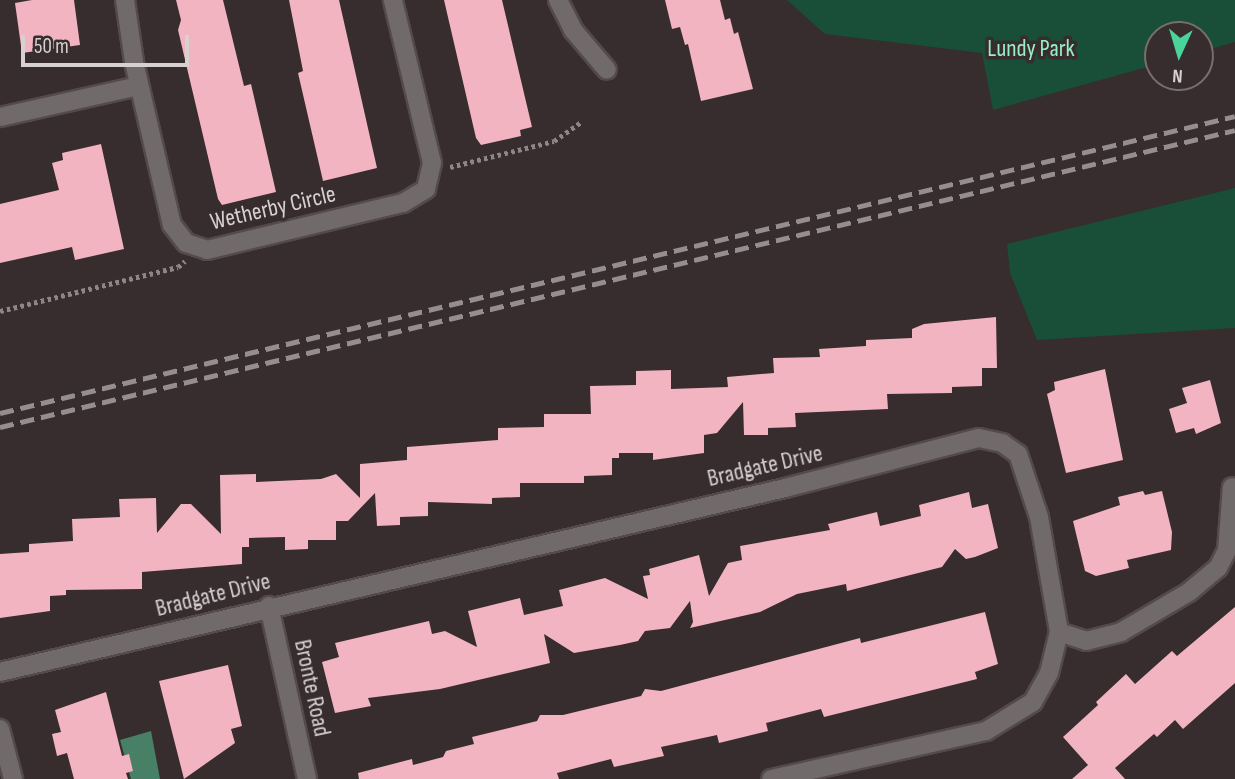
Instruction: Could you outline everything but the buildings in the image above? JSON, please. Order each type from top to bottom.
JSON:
[{"type":"street","name":"Wetherby Circle","points":[[125,0],[139,86],[172,225],[180,238],[199,249],[412,200],[426,189],[432,172]]},
{"type":"street","points":[[393,0],[432,172]]},
{"type":"street","points":[[558,0],[573,30],[607,70]]},
{"type":"street","points":[[0,117],[139,86]]},
{"type":"street","name":"Bradgate Drive","points":[[0,672],[269,606],[785,488],[979,438],[1002,443],[1018,454],[1039,517],[1059,632],[1049,673],[1032,702],[986,731],[771,779]]},
{"type":"street","points":[[1059,632],[1086,641],[1121,632],[1166,609],[1208,576],[1227,550],[1232,487]]},
{"type":"street","name":"Bronte Road","points":[[269,606],[307,779]]},
{"type":"street","points":[[0,729],[13,779]]},
{"type":"path","points":[[432,172],[554,141],[581,122]]},
{"type":"path","points":[[0,311],[178,267],[199,249]]},
{"type":"green space","name":"Lundy Park","points":[[787,0],[1235,0],[1235,42],[1214,48],[1214,21],[1144,21],[1144,68],[993,110],[982,53],[825,34]]},
{"type":"green space","points":[[1235,188],[1235,328],[1037,340],[1010,273],[1007,244]]},
{"type":"shaded area","points":[[151,731],[160,779],[131,779],[120,740]]},
{"type":"railway","points":[[0,413],[1235,116]]},
{"type":"railway","points":[[0,427],[1235,130]]}]
